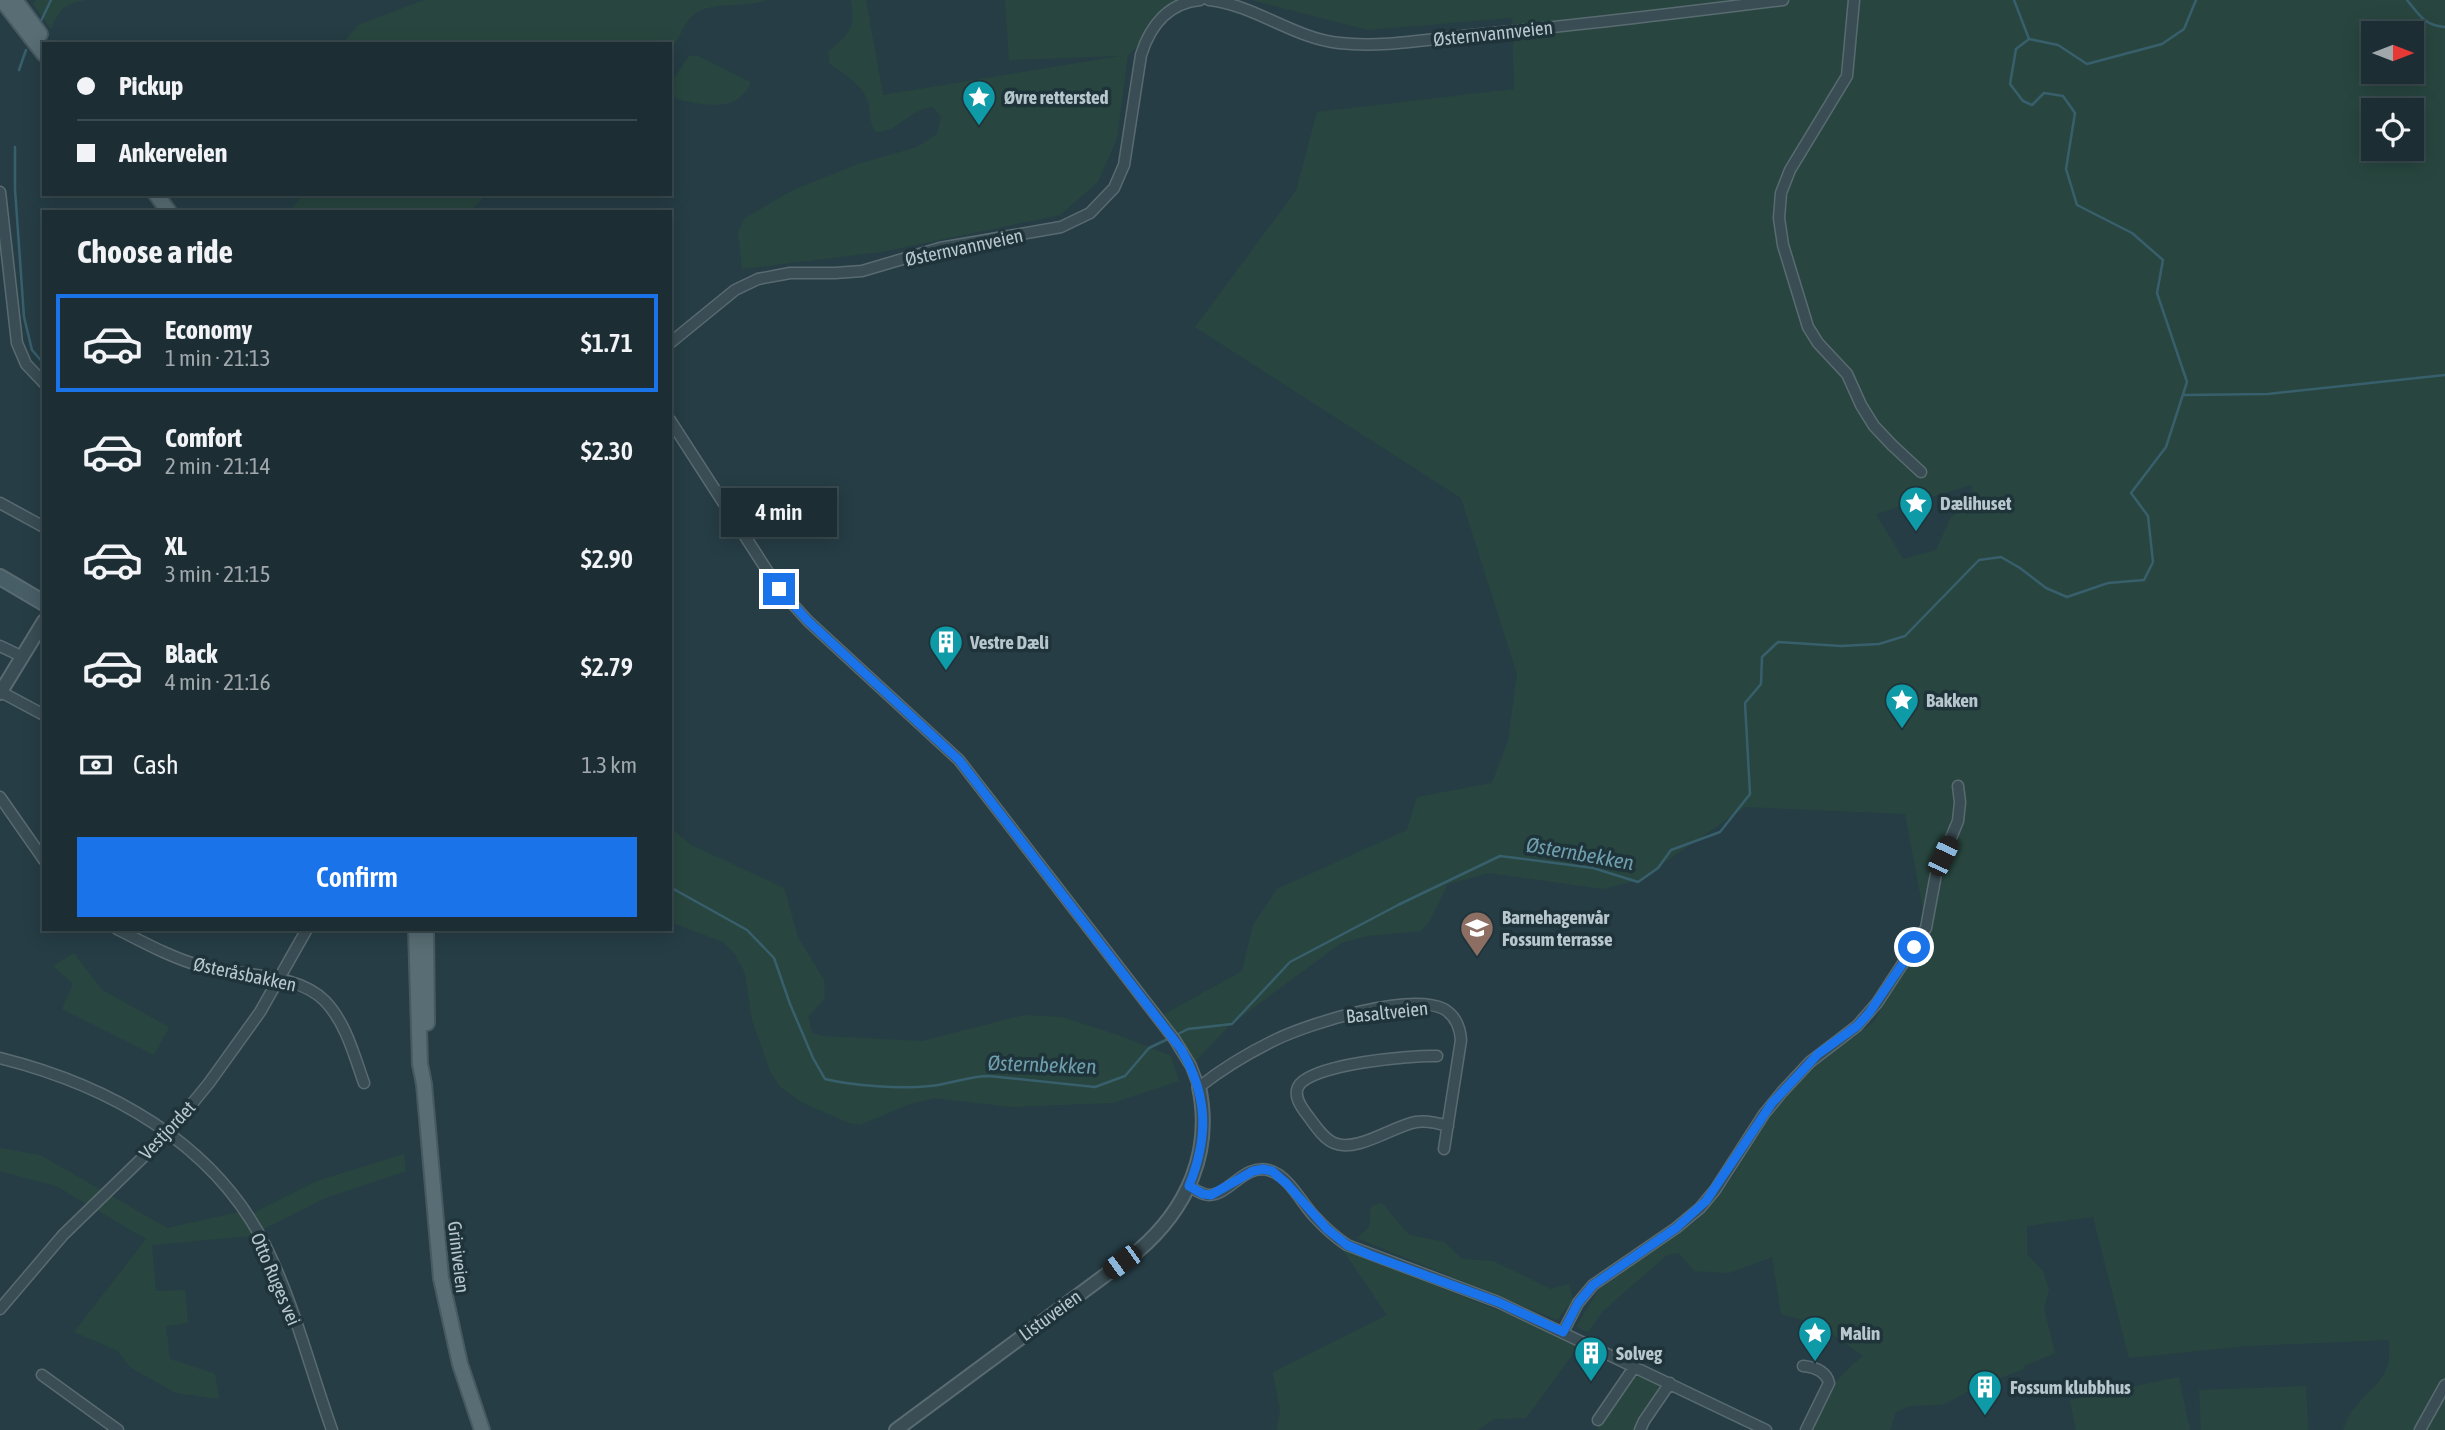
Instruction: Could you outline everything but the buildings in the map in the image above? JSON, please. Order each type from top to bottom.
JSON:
[{"type":"main road","points":[[2,0],[42,51]]},
{"type":"main road","points":[[15,0],[45,42]]},
{"type":"main road","points":[[0,577],[42,602]]},
{"type":"main road","name":"Griniveien","points":[[416,931],[420,1064],[441,1278],[460,1364],[482,1430]]},
{"type":"main road","name":"Griniveien","points":[[424,1084],[426,931]]},
{"type":"street","points":[[1193,0],[1200,0]]},
{"type":"street","name":"Østernvannveien","points":[[672,340],[735,290],[758,279],[790,273],[862,271],[940,248],[1061,227],[1090,213],[1114,188],[1124,164],[1146,38],[1154,24],[1167,12],[1193,0]]},
{"type":"street","name":"Østernvannveien","points":[[1209,0],[1237,6],[1323,40],[1372,44],[1515,31],[1783,0]]},
{"type":"street","points":[[1854,0],[1847,76],[1790,170],[1781,193],[1779,218],[1783,245],[1808,327],[1818,343],[1847,374],[1874,426],[1922,472]]},
{"type":"street","points":[[0,192],[17,344],[26,364],[42,381]]},
{"type":"street","points":[[672,423],[779,589],[808,621],[959,760],[1175,1040],[1199,1087]]},
{"type":"street","points":[[0,503],[42,526]]},
{"type":"street","points":[[42,624],[0,692],[42,714]]},
{"type":"street","points":[[0,646],[21,656]]},
{"type":"street","points":[[1563,1332],[1578,1303],[1593,1285],[1676,1228],[1706,1201],[1764,1114],[1782,1092],[1818,1054],[1857,1026],[1885,992],[1927,925],[1937,874],[1958,821],[1958,786]]},
{"type":"street","points":[[0,797],[42,857]]},
{"type":"street","name":"Østeråsbakken","points":[[121,931],[180,960],[298,984],[310,990],[337,1014],[364,1083]]},
{"type":"street","name":"Vestjordet","points":[[0,1309],[63,1235],[169,1132],[238,1044],[279,980],[306,931]]},
{"type":"street","name":"Basaltveien","points":[[1199,1087],[1266,1045],[1306,1027],[1364,1011],[1433,1006],[1453,1016],[1461,1035],[1444,1149]]},
{"type":"street","points":[[1437,1056],[1387,1058],[1345,1066],[1304,1080],[1297,1094],[1304,1111],[1325,1137],[1338,1144],[1369,1140],[1418,1122],[1448,1126]]},
{"type":"street","name":"Otto Ruges vei","points":[[0,1058],[32,1066],[112,1099],[169,1132],[193,1151],[220,1181],[244,1211],[264,1244],[293,1317],[332,1430]]},
{"type":"street","name":"Listuveien","points":[[896,1430],[1138,1251],[1169,1220],[1189,1186],[1202,1139],[1203,1118],[1199,1087]]},
{"type":"street","points":[[1189,1186],[1203,1194],[1211,1195],[1253,1171],[1272,1171],[1327,1229],[1347,1245],[1498,1302],[1766,1430]]},
{"type":"street","points":[[1598,1420],[1635,1366]]},
{"type":"street","points":[[1803,1366],[1823,1373],[1828,1377],[1829,1383],[1806,1430]]},
{"type":"street","points":[[42,1375],[118,1430]]},
{"type":"street","points":[[1640,1430],[1670,1383]]},
{"type":"street","points":[[2420,1430],[2445,1385]]},
{"type":"green space","points":[[35,0],[87,0],[64,8],[51,29],[33,4]]},
{"type":"green space","points":[[424,0],[766,0],[706,8],[698,12],[688,21],[672,47],[672,42],[344,42],[358,25]]},
{"type":"green space","points":[[851,0],[866,0],[883,95],[1120,56],[1009,60],[1005,0],[1188,0],[1128,55],[1117,138],[1098,182],[1060,215],[881,252],[742,269],[738,232],[745,218],[793,190],[858,164],[917,147],[937,134],[941,117],[933,107],[917,112],[891,128],[876,132],[863,92],[830,64],[828,52],[846,35],[851,24]]},
{"type":"green space","points":[[1252,0],[2445,0],[2445,1430],[2343,1430],[2351,1412],[2384,1373],[2388,1365],[2389,1340],[2248,1346],[2129,1358],[2093,1217],[2027,1226],[2027,1254],[2043,1271],[2049,1290],[2044,1309],[2055,1353],[1942,1405],[1909,1406],[1896,1412],[1890,1430],[1809,1430],[1830,1389],[1863,1356],[1820,1325],[1781,1314],[1772,1257],[1729,1273],[1694,1271],[1679,1253],[1667,1255],[1603,1311],[1588,1332],[1576,1327],[1599,1289],[1696,1221],[1734,1175],[1758,1126],[1789,1085],[1874,1022],[1926,926],[1905,814],[1745,807],[1639,880],[1603,889],[1489,873],[1448,884],[1429,922],[1421,931],[1367,936],[1341,943],[1229,1026],[1194,1063],[1163,1015],[1242,971],[1253,925],[1277,889],[1407,830],[1417,797],[1492,783],[1508,741],[1517,674],[1461,498],[1195,327],[1296,191],[1317,112],[1514,89],[1512,18],[1368,30]],"holes":[[[1971,485],[1974,501],[1951,517],[1936,550],[1903,559],[1876,514]]]},
{"type":"green space","points":[[689,56],[698,56],[751,82],[738,99],[729,103],[708,105],[676,99],[672,93],[675,77]]},
{"type":"green space","points":[[301,196],[485,196],[471,210],[291,210]]},
{"type":"green space","points":[[672,829],[691,845],[784,888],[798,937],[824,980],[825,998],[808,1017],[812,1033],[823,1036],[922,1041],[1024,1015],[1062,1017],[1171,1056],[1179,1081],[1112,1103],[1012,1107],[934,1098],[910,1104],[860,1125],[849,1123],[803,1103],[780,1087],[770,1071],[752,1020],[745,973],[735,954],[723,942],[672,923]]},
{"type":"green space","points":[[74,953],[102,990],[169,1027],[154,1055],[62,1009],[73,984],[53,966]]},
{"type":"green space","points":[[0,1148],[40,1155],[167,1228],[235,1213],[253,1213],[317,1181],[404,1154],[406,1171],[325,1198],[250,1236],[152,1245],[156,1291],[185,1290],[188,1323],[166,1326],[170,1359],[215,1374],[219,1399],[176,1393],[130,1367],[118,1351],[74,1332],[146,1239],[56,1186],[0,1171]]},
{"type":"green space","points":[[1382,1203],[1409,1235],[1444,1242],[1462,1259],[1493,1261],[1551,1289],[1569,1284],[1573,1300],[1557,1320],[1357,1238],[1369,1227],[1371,1206]]},
{"type":"green space","points":[[1342,1249],[1581,1343],[1526,1418],[1494,1419],[1478,1430],[1277,1430],[1280,1410],[1273,1372],[1387,1315]]},
{"type":"green space","points":[[1636,1370],[1661,1385],[1640,1417],[1635,1430],[1597,1430]]},
{"type":"green space","points":[[2179,1377],[2190,1430],[2076,1430],[2070,1400]]},
{"type":"green space","points":[[2306,1386],[2308,1430],[2201,1430],[2199,1390]]},
{"type":"waterway","name":"Østernbekken","points":[[40,23],[51,0]]},
{"type":"waterway","points":[[2014,0],[2029,39]]},
{"type":"waterway","name":"Østernbekken","points":[[1176,1035],[1188,1029],[1232,1024],[1290,962],[1398,905],[1500,856],[1593,868],[1638,882],[1658,868],[1671,850],[1720,832],[1750,794],[1745,703],[1761,684],[1762,657],[1778,642],[1841,646],[1879,644],[1905,636],[1979,560],[2001,557],[2046,588],[2067,597],[2108,583],[2144,580],[2153,562],[2148,516],[2131,493],[2166,447],[2187,382],[2157,293],[2163,260],[2132,233],[2077,205],[2066,169],[2075,113],[2063,96],[2044,93],[2032,105],[2023,101],[2010,84],[2016,49],[2029,39],[2058,45],[2087,64],[2162,44],[2184,29],[2196,0]]},
{"type":"waterway","name":"Østernbekken","points":[[2407,0],[2427,22],[2445,27]]},
{"type":"waterway","name":"Østernbekken","points":[[19,70],[26,50]]},
{"type":"waterway","name":"Østernbekken","points":[[15,147],[15,189],[24,317],[32,350],[42,362]]},
{"type":"waterway","points":[[2184,395],[2268,394],[2445,375]]},
{"type":"waterway","name":"Østernbekken","points":[[672,888],[747,930],[774,958],[790,1004],[825,1079],[863,1085],[905,1087],[930,1086],[989,1076],[1095,1087],[1125,1076],[1149,1048],[1170,1038]]},
{"type":"place","name":"Øvre rettersted","points":[[979,127]]},
{"type":"place","name":"Dælihuset","points":[[1916,533]]},
{"type":"place","name":"Vestre Dæli","points":[[946,672]]},
{"type":"place","name":"Bakken","points":[[1902,730]]},
{"type":"place","name":"Barnehagenvår Fossum terrasse","points":[[1477,958]]},
{"type":"place","name":"Malin","points":[[1815,1363]]},
{"type":"place","name":"Solveg","points":[[1591,1383]]},
{"type":"place","name":"Fossum klubbhus","points":[[1985,1417]]},
{"type":"route","points":[[779,589],[808,621],[959,760],[1181,1049],[1199,1087],[1203,1108],[1201,1150],[1189,1186],[1203,1194],[1211,1195],[1253,1171],[1272,1171],[1279,1175],[1327,1229],[1347,1245],[1498,1302],[1563,1332],[1578,1303],[1593,1285],[1676,1228],[1706,1201],[1772,1103],[1818,1054],[1857,1026],[1869,1013],[1914,947]]}]
